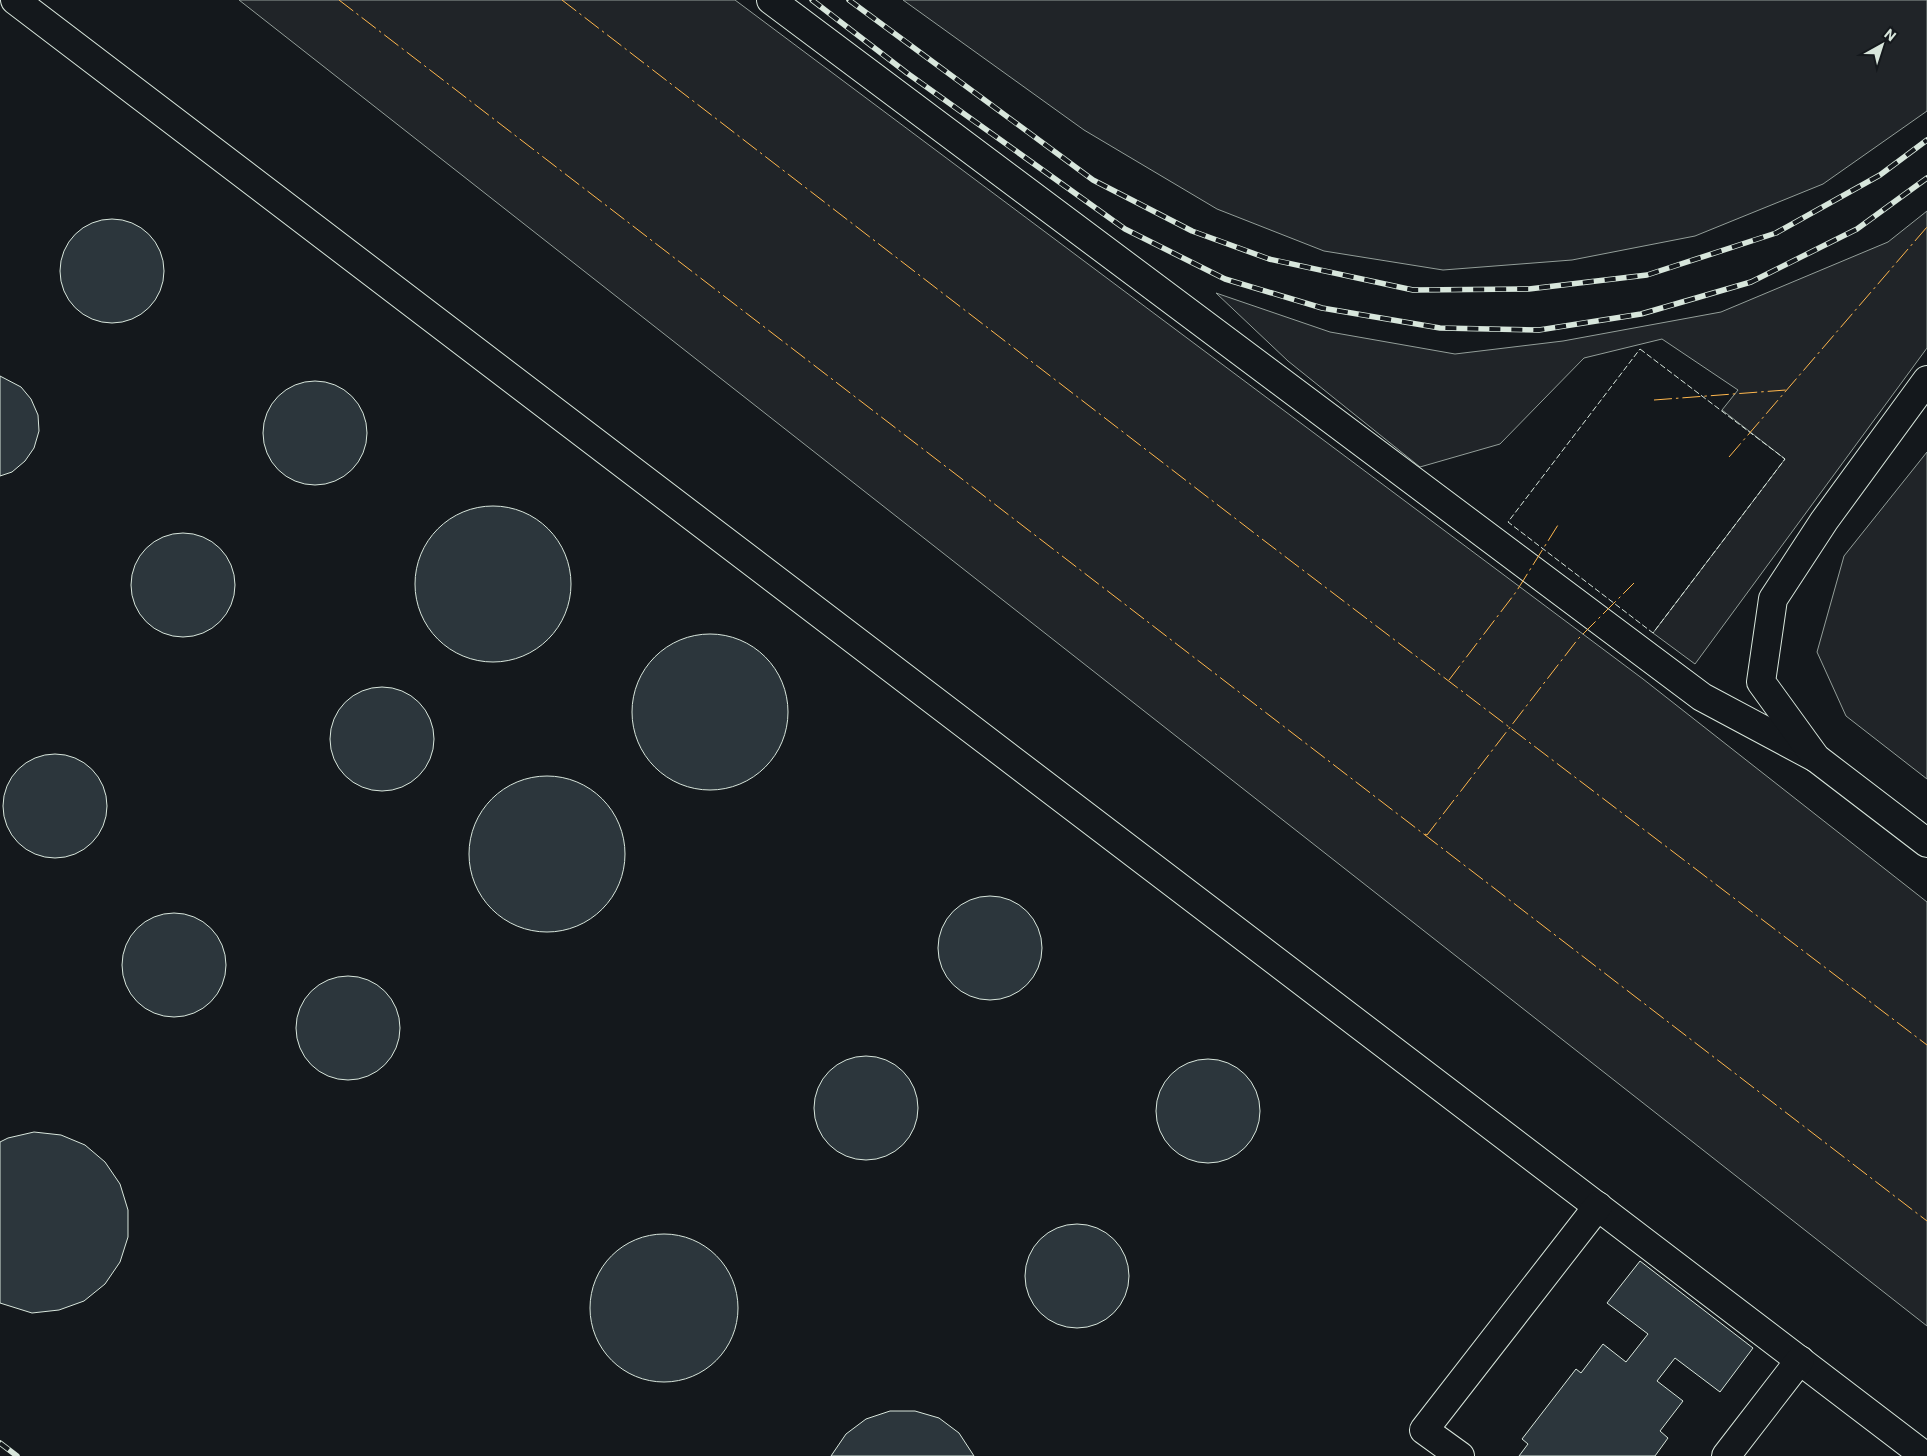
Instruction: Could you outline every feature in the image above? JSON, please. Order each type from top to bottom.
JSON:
[{"type":"lane","points":[[15,0],[641,480],[1925,1456]]},
{"type":"lane","points":[[771,0],[1702,696],[1816,758],[1927,842]]},
{"type":"lane","points":[[1816,758],[1761,682],[1773,598],[1824,521],[1927,380]]},
{"type":"lane","points":[[1460,1456],[1424,1430],[1598,1206]]},
{"type":"lane","points":[[1726,1456],[1800,1360]]},
{"type":"shaded area","points":[[239,0],[735,0],[1643,679],[1927,902],[1927,1326]]},
{"type":"shaded area","points":[[903,0],[1927,0],[1927,111],[1823,184],[1695,236],[1572,260],[1443,270],[1324,251],[1217,209],[1084,130]]},
{"type":"shaded area","points":[[1927,211],[1927,348],[1695,664],[1653,633],[1785,459],[1722,410],[1738,390],[1662,339],[1584,358],[1500,444],[1420,467],[1288,361],[1216,293],[1330,332],[1455,354],[1563,341],[1721,312],[1888,242]]},
{"type":"shaded area","points":[[1927,452],[1927,779],[1846,716],[1817,652],[1844,556]]},
{"type":"building","points":[[112,219],[132,223],[149,234],[160,251],[164,271],[160,291],[149,308],[132,319],[112,323],[92,319],[75,308],[64,291],[60,271],[64,251],[75,234],[92,223]]},
{"type":"building","points":[[0,376],[21,387],[31,399],[38,415],[39,431],[34,448],[25,461],[12,472],[0,476]]},
{"type":"building","points":[[315,381],[335,385],[352,396],[363,413],[367,433],[363,453],[352,470],[335,481],[315,485],[295,481],[278,470],[267,453],[263,433],[267,413],[278,396],[295,385]]},
{"type":"building","points":[[485,506],[501,506],[516,509],[530,515],[553,534],[562,547],[568,561],[571,584],[570,599],[562,621],[543,644],[530,653],[516,659],[501,662],[485,662],[470,659],[456,653],[433,634],[424,621],[418,607],[415,592],[415,576],[418,561],[424,547],[443,524],[456,515],[470,509]]},
{"type":"building","points":[[183,533],[203,537],[220,548],[231,565],[235,585],[231,605],[220,622],[203,633],[183,637],[163,633],[146,622],[135,605],[131,585],[135,565],[146,548],[163,537]]},
{"type":"building","points":[[702,634],[718,634],[733,637],[747,643],[770,662],[779,675],[785,689],[788,712],[787,727],[779,749],[760,772],[747,781],[733,787],[718,790],[702,790],[687,787],[673,781],[650,762],[641,749],[635,735],[632,720],[632,704],[635,689],[641,675],[660,652],[673,643],[687,637]]},
{"type":"building","points":[[382,687],[402,691],[419,702],[430,719],[434,739],[430,759],[419,776],[402,787],[382,791],[362,787],[345,776],[334,759],[330,739],[334,719],[345,702],[362,691]]},
{"type":"building","points":[[55,754],[75,758],[92,769],[103,786],[107,806],[103,826],[92,843],[75,854],[55,858],[35,854],[18,843],[7,826],[3,806],[7,786],[18,769],[35,758]]},
{"type":"building","points":[[539,776],[555,776],[570,779],[584,785],[607,804],[616,817],[622,831],[625,854],[624,869],[616,891],[597,914],[584,923],[570,929],[555,932],[539,932],[524,929],[510,923],[487,904],[478,891],[472,877],[469,862],[469,846],[472,831],[478,817],[497,794],[510,785],[524,779]]},
{"type":"building","points":[[990,896],[1010,900],[1027,911],[1038,928],[1042,948],[1038,968],[1027,985],[1010,996],[990,1000],[970,996],[953,985],[942,968],[938,948],[942,928],[953,911],[970,900]]},
{"type":"building","points":[[174,913],[194,917],[211,928],[222,945],[226,965],[222,985],[211,1002],[194,1013],[174,1017],[154,1013],[137,1002],[126,985],[122,965],[126,945],[137,928],[154,917]]},
{"type":"building","points":[[348,976],[368,980],[385,991],[396,1008],[400,1028],[396,1048],[385,1065],[368,1076],[348,1080],[328,1076],[311,1065],[300,1048],[296,1028],[300,1008],[311,991],[328,980]]},
{"type":"building","points":[[866,1056],[886,1060],[903,1071],[914,1088],[918,1108],[914,1128],[903,1145],[886,1156],[866,1160],[846,1156],[829,1145],[818,1128],[814,1108],[818,1088],[829,1071],[846,1060]]},
{"type":"building","points":[[1208,1059],[1228,1063],[1245,1074],[1256,1091],[1260,1111],[1256,1131],[1245,1148],[1228,1159],[1208,1163],[1188,1159],[1171,1148],[1160,1131],[1156,1111],[1160,1091],[1171,1074],[1188,1063]]},
{"type":"building","points":[[34,1132],[61,1135],[85,1145],[105,1162],[120,1184],[128,1210],[128,1237],[120,1262],[105,1284],[84,1301],[59,1310],[32,1313],[0,1303],[0,1142],[8,1138]]},
{"type":"building","points":[[1077,1224],[1097,1228],[1114,1239],[1125,1256],[1129,1276],[1125,1296],[1114,1313],[1097,1324],[1077,1328],[1057,1324],[1040,1313],[1029,1296],[1025,1276],[1029,1256],[1040,1239],[1057,1228]]},
{"type":"building","points":[[664,1234],[692,1240],[716,1256],[732,1280],[738,1308],[732,1336],[716,1360],[692,1376],[664,1382],[636,1376],[612,1360],[596,1336],[590,1308],[596,1280],[612,1256],[636,1240]]},
{"type":"building","points":[[1640,1261],[1753,1348],[1720,1392],[1675,1358],[1657,1381],[1683,1401],[1660,1431],[1668,1438],[1655,1456],[1519,1456],[1528,1444],[1522,1439],[1576,1369],[1581,1373],[1603,1344],[1626,1362],[1648,1334],[1607,1303]]},
{"type":"building","points":[[890,1411],[915,1411],[939,1418],[959,1433],[974,1456],[831,1456],[846,1434],[866,1419]]},
{"type":"railway","points":[[812,0],[907,73],[1125,229],[1225,279],[1322,308],[1440,328],[1539,330],[1641,314],[1751,282],[1857,229],[1927,178]]},
{"type":"railway","points":[[849,0],[1093,180],[1192,231],[1269,259],[1413,290],[1529,289],[1647,275],[1776,233],[1880,175],[1927,140]]},
{"type":"railway","points":[[0,1443],[17,1456]]},
{"type":"fence","points":[[1640,349],[1785,459],[1653,633],[1508,522],[1640,349]]},
{"type":"power","points":[[339,0],[1927,1221]]},
{"type":"power","points":[[562,0],[1262,539],[1927,1045]]},
{"type":"power","points":[[1729,457],[1927,227]]},
{"type":"power","points":[[1654,400],[1786,390]]},
{"type":"power","points":[[1449,680],[1516,592],[1558,525]]},
{"type":"power","points":[[1425,834],[1427,835],[1578,639],[1634,583]]}]
